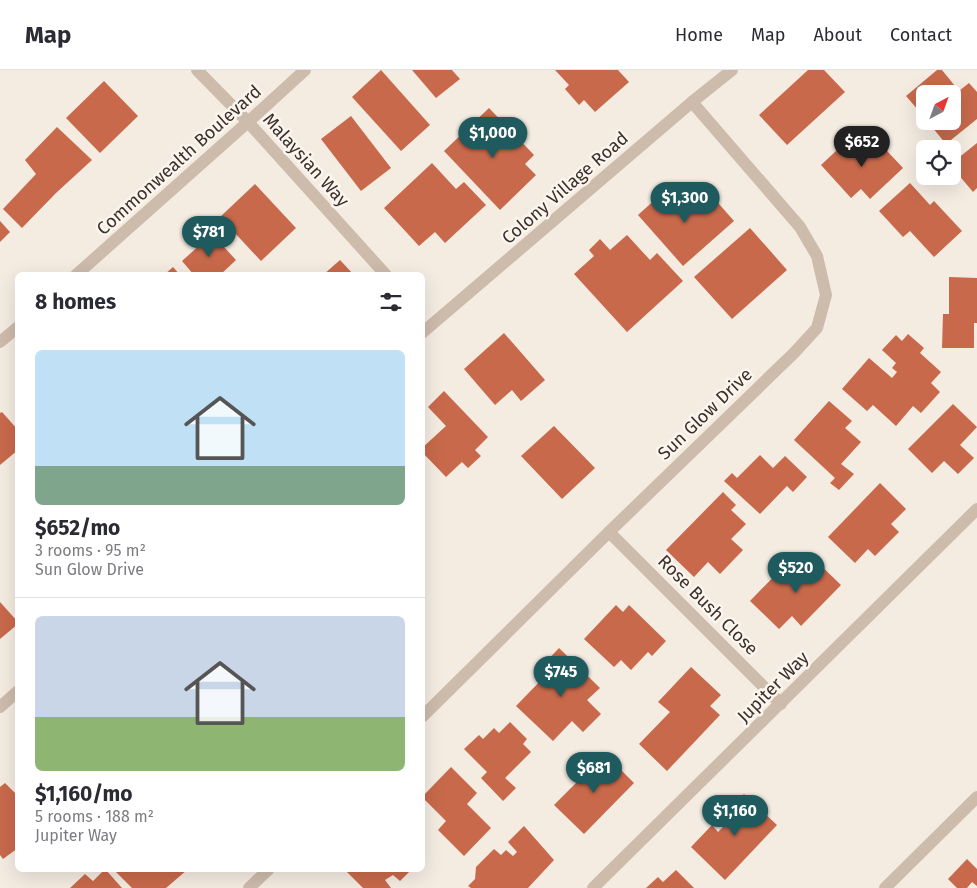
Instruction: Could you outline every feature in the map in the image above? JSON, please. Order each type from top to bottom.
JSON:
[{"type":"street","name":"Malaysian Way","points":[[197,70],[248,122],[383,272]]},
{"type":"street","name":"Commonwealth Boulevard","points":[[79,272],[305,70]]},
{"type":"street","name":"Colony Village Road","points":[[425,325],[732,70]]},
{"type":"street","name":"Sun Glow Drive","points":[[425,714],[780,366],[816,328],[826,294],[817,256],[800,226],[692,102]]},
{"type":"street","points":[[0,342],[15,329]]},
{"type":"street","name":"Jupiter Way","points":[[593,888],[977,509]]},
{"type":"street","name":"Rose Bush Close","points":[[609,532],[781,704]]},
{"type":"street","points":[[0,707],[15,694]]},
{"type":"street","points":[[885,888],[977,797]]},
{"type":"street","points":[[250,888],[266,872]]},
{"type":"building","points":[[381,70],[430,125],[401,151],[352,97]]},
{"type":"building","points":[[412,70],[452,70],[460,79],[436,98]]},
{"type":"building","points":[[555,70],[618,70],[629,82],[595,112],[584,100],[579,105],[565,89],[569,85]]},
{"type":"building","points":[[808,70],[824,70],[845,92],[787,145],[759,115]]},
{"type":"building","points":[[937,70],[942,70],[954,85],[919,85]]},
{"type":"building","points":[[104,81],[138,116],[100,153],[66,118]]},
{"type":"building","points":[[969,83],[977,92],[977,119],[951,140],[943,140],[934,130],[961,130],[961,89]]},
{"type":"building","points":[[916,88],[916,108],[906,96]]},
{"type":"building","points":[[489,108],[534,155],[525,164],[536,175],[500,210],[444,151]]},
{"type":"building","points":[[351,116],[391,168],[361,191],[321,139]]},
{"type":"building","points":[[57,127],[92,160],[22,228],[3,209],[36,174],[25,160]]},
{"type":"building","points":[[874,137],[903,168],[870,199],[861,189],[851,198],[821,165],[850,138],[861,150]]},
{"type":"building","points":[[977,143],[977,188],[973,192],[961,178],[961,156]]},
{"type":"building","points":[[432,163],[456,189],[464,182],[486,205],[445,243],[435,232],[419,246],[384,208]]},
{"type":"building","points":[[910,183],[930,205],[934,201],[962,231],[934,257],[910,231],[903,237],[879,211]]},
{"type":"building","points":[[255,184],[296,228],[261,261],[220,217]]},
{"type":"building","points":[[669,187],[692,213],[712,196],[734,221],[683,266],[638,215]]},
{"type":"building","points":[[0,221],[10,232],[0,242]]},
{"type":"building","points":[[750,228],[787,270],[732,319],[694,277]]},
{"type":"building","points":[[212,234],[236,260],[223,272],[191,272],[182,261]]},
{"type":"building","points":[[627,235],[650,260],[657,253],[683,281],[627,332],[574,274],[594,256],[589,250],[600,239],[610,250]]},
{"type":"building","points":[[340,260],[351,272],[326,272]]},
{"type":"building","points":[[173,267],[177,272],[167,272]]},
{"type":"building","points":[[949,277],[977,278],[977,323],[974,323],[974,348],[942,348],[943,314],[949,314]]},
{"type":"building","points":[[504,333],[545,380],[521,401],[512,390],[495,405],[464,369]]},
{"type":"building","points":[[908,334],[924,348],[920,353],[941,372],[931,383],[940,392],[921,413],[913,406],[896,426],[873,405],[867,411],[842,389],[869,358],[892,378],[897,372],[892,368],[896,363],[882,350],[896,335],[902,341]]},
{"type":"building","points":[[444,391],[488,437],[475,450],[481,456],[468,468],[462,462],[446,477],[425,455],[425,445],[446,426],[428,407]]},
{"type":"building","points":[[829,401],[852,421],[845,428],[861,442],[841,464],[854,474],[839,490],[830,483],[835,478],[794,440]]},
{"type":"building","points":[[953,404],[977,427],[960,445],[974,458],[958,474],[944,461],[932,473],[908,449]]},
{"type":"building","points":[[2,412],[15,427],[15,452],[0,465],[0,413]]},
{"type":"building","points":[[554,426],[595,468],[562,499],[521,456]]},
{"type":"building","points":[[760,455],[773,468],[785,456],[807,477],[793,492],[787,486],[760,514],[724,481],[732,473],[737,478]]},
{"type":"building","points":[[880,483],[906,509],[891,524],[899,532],[875,556],[868,549],[855,563],[828,537]]},
{"type":"building","points":[[723,492],[736,505],[731,510],[746,524],[731,539],[743,550],[720,574],[708,562],[694,577],[666,550]]},
{"type":"building","points":[[813,558],[841,585],[801,626],[792,616],[779,629],[750,601],[783,567],[794,578]]},
{"type":"building","points":[[0,602],[15,619],[15,626],[0,639]]},
{"type":"building","points":[[616,605],[623,612],[629,605],[666,641],[652,656],[648,652],[631,670],[621,660],[614,667],[584,639]]},
{"type":"building","points":[[559,648],[600,688],[587,700],[601,714],[583,732],[572,721],[553,741],[516,706],[547,674],[540,668]]},
{"type":"building","points":[[691,667],[721,695],[710,706],[720,715],[667,771],[639,744],[670,712],[658,702]]},
{"type":"building","points":[[510,722],[527,739],[523,744],[531,752],[505,778],[516,788],[503,801],[481,778],[487,772],[464,749],[479,735],[483,739],[494,728],[499,733]]},
{"type":"building","points":[[605,754],[634,783],[584,834],[554,805]]},
{"type":"building","points":[[451,767],[477,793],[467,804],[491,828],[464,856],[438,830],[446,821],[425,800],[425,794]]},
{"type":"building","points":[[5,783],[15,793],[15,850],[3,859],[0,855],[0,787]]},
{"type":"building","points":[[744,794],[777,825],[725,880],[691,847],[712,825],[718,832],[731,819],[725,813]]},
{"type":"building","points":[[524,826],[554,860],[528,888],[471,888],[468,886],[475,879],[476,867],[494,849],[501,855],[506,850],[513,856],[517,852],[508,842]]},
{"type":"building","points":[[967,859],[977,869],[977,886],[972,882],[967,888],[957,888],[948,879]]},
{"type":"building","points":[[676,870],[694,888],[646,888],[658,877],[663,882]]},
{"type":"building","points":[[102,872],[108,872],[122,888],[70,888],[85,874],[93,881]]},
{"type":"building","points":[[116,872],[185,872],[166,888],[132,888]]},
{"type":"building","points":[[347,872],[409,872],[400,881],[393,875],[385,880],[391,888],[363,888]]}]
